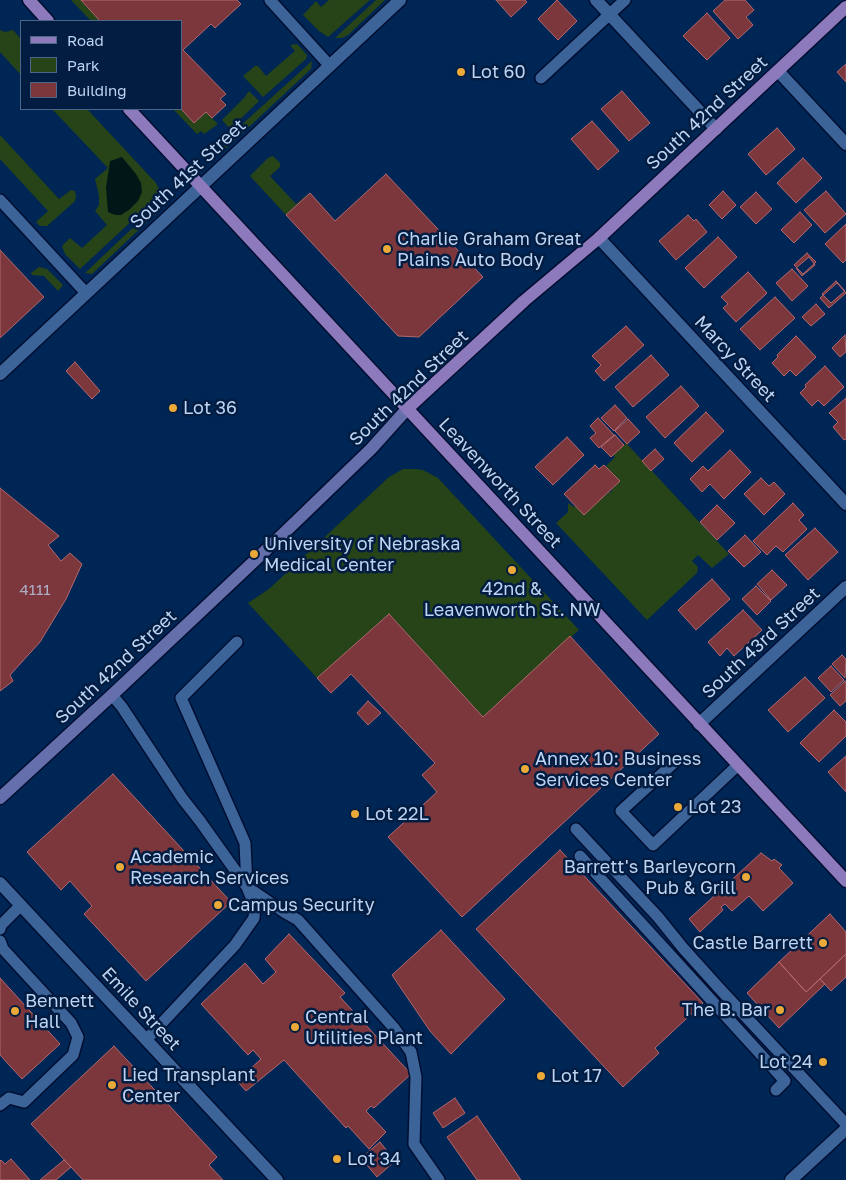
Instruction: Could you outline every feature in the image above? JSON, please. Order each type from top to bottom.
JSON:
[{"type":"main road","points":[[28,0],[47,20]]},
{"type":"main road","name":"South 42nd Street","points":[[0,798],[112,696],[371,449],[407,409],[530,296],[599,238],[846,7]]},
{"type":"main road","name":"Leavenworth Street","points":[[130,110],[846,881]]},
{"type":"street","name":"South 41st Street","points":[[0,374],[400,0]]},
{"type":"street","points":[[596,0],[716,129]]},
{"type":"street","points":[[778,71],[846,144]]},
{"type":"street","name":"Marcy Street","points":[[599,238],[846,504]]},
{"type":"street","name":"South 43rd Street","points":[[699,724],[846,587]]},
{"type":"street","name":"Emile Street","points":[[0,883],[277,1180]]},
{"type":"street","points":[[792,1180],[846,1129]]},
{"type":"lane","points":[[270,0],[330,66]]},
{"type":"lane","points":[[541,78],[625,0]]},
{"type":"lane","points":[[0,200],[86,293]]},
{"type":"lane","points":[[238,642],[181,698],[245,843],[247,887]]},
{"type":"lane","points":[[112,696],[122,707],[182,798],[247,887],[255,907],[254,918],[235,945],[146,1040]]},
{"type":"lane","points":[[677,760],[621,811],[653,845],[738,766]]},
{"type":"lane","points":[[576,829],[658,917],[719,988],[846,1124]]},
{"type":"lane","points":[[580,856],[786,1081],[776,1090]]},
{"type":"lane","points":[[247,887],[298,920],[394,1028],[410,1052],[416,1077],[414,1144],[439,1180]]},
{"type":"lane","points":[[0,930],[1,925],[21,906]]},
{"type":"lane","points":[[0,941],[3,949],[71,1023],[78,1037],[73,1055],[24,1102],[9,1098],[0,1105]]},
{"type":"green space","points":[[71,0],[81,0],[99,20],[90,20]]},
{"type":"green space","points":[[329,0],[370,0],[328,37],[303,15],[316,1],[321,7]]},
{"type":"green space","points":[[376,0],[385,0],[348,35],[342,38],[335,38]]},
{"type":"green space","points":[[0,30],[5,32],[13,30],[20,38],[20,74],[0,52]]},
{"type":"green space","points":[[297,44],[307,55],[306,59],[263,97],[243,76],[255,66],[258,66],[266,76],[295,51],[290,45]]},
{"type":"green space","points":[[312,61],[311,69],[221,153],[217,147]]},
{"type":"green space","points":[[249,91],[259,101],[230,129],[222,120]]},
{"type":"green space","points":[[53,110],[88,110],[156,183],[160,191],[149,205],[80,269],[65,254],[62,246],[70,238],[82,248],[107,225],[95,211],[99,205],[99,196],[95,179],[108,168]]},
{"type":"green space","points":[[174,110],[182,110],[194,123],[206,112],[218,124],[204,134],[201,131],[197,134]]},
{"type":"green space","points":[[0,135],[59,199],[71,190],[75,191],[76,198],[74,202],[47,226],[40,226],[36,222],[48,211],[0,159]]},
{"type":"green space","points":[[273,156],[280,163],[280,167],[270,176],[296,204],[309,193],[286,215],[250,176],[268,158]]},
{"type":"green space","points":[[161,201],[165,205],[92,274],[85,273]]},
{"type":"green space","points":[[39,267],[47,269],[63,285],[58,291],[44,276],[32,275],[31,273]]},
{"type":"green space","points":[[626,443],[729,554],[712,568],[698,555],[692,561],[698,567],[697,573],[647,620],[556,523],[568,512],[568,503],[575,506],[584,515],[609,492],[612,492],[611,490],[620,481],[606,466],[615,457],[613,455]]},
{"type":"green space","points":[[403,469],[423,470],[438,478],[579,630],[483,717],[389,614],[317,678],[248,603],[269,589],[389,477]]},
{"type":"shaded area","points":[[122,157],[136,174],[141,183],[142,192],[138,201],[129,210],[121,215],[115,215],[108,212],[106,188],[110,161]]},
{"type":"building","points":[[81,0],[237,0],[241,4],[215,28],[211,24],[183,50],[226,94],[220,99],[226,105],[212,118],[206,112],[194,123],[182,110],[182,20],[99,20]]},
{"type":"building","points":[[496,0],[525,0],[527,2],[511,17]]},
{"type":"building","points":[[557,0],[577,21],[558,40],[538,19]]},
{"type":"building","points":[[725,0],[745,0],[754,10],[746,17],[753,25],[738,39],[713,11]]},
{"type":"building","points":[[707,13],[730,38],[707,60],[683,36]]},
{"type":"building","points":[[846,64],[846,82],[837,72]]},
{"type":"building","points":[[622,91],[650,123],[629,141],[601,109]]},
{"type":"building","points":[[592,121],[619,151],[598,170],[571,139]]},
{"type":"building","points":[[777,128],[795,149],[766,175],[748,154]]},
{"type":"building","points":[[803,158],[822,178],[796,203],[777,183]]},
{"type":"building","name":"Charlie Graham Great Plains Auto Body","points":[[386,174],[483,277],[419,337],[398,336],[286,215],[310,193],[335,221]]},
{"type":"building","points":[[723,191],[736,205],[722,219],[709,205]]},
{"type":"building","points":[[826,191],[846,214],[825,233],[804,210]]},
{"type":"building","points":[[756,192],[772,209],[756,224],[740,207]]},
{"type":"building","points":[[800,212],[812,225],[794,243],[781,230]]},
{"type":"building","points":[[688,215],[694,221],[696,219],[707,232],[676,260],[659,241]]},
{"type":"building","points":[[846,224],[846,260],[843,263],[825,244]]},
{"type":"building","points":[[718,237],[737,257],[704,288],[685,268]]},
{"type":"building","points":[[0,250],[44,297],[0,338]]},
{"type":"building","points":[[807,253],[816,262],[803,274],[794,265]]},
{"type":"building","points":[[809,257],[815,265],[802,276],[796,268]]},
{"type":"building","points":[[792,269],[808,286],[792,301],[776,283]]},
{"type":"building","points":[[748,272],[767,293],[736,322],[723,308],[728,304],[721,297]]},
{"type":"building","points":[[836,281],[845,291],[831,303],[822,294]]},
{"type":"building","points":[[837,283],[846,293],[829,308],[820,298]]},
{"type":"building","points":[[775,297],[795,318],[760,350],[740,329]]},
{"type":"building","points":[[816,304],[825,314],[811,326],[802,317]]},
{"type":"building","points":[[626,326],[644,345],[604,381],[595,371],[601,365],[592,356]]},
{"type":"building","points":[[845,335],[846,352],[840,357],[832,348]]},
{"type":"building","points":[[796,336],[816,357],[796,376],[790,370],[784,376],[772,363],[778,357],[777,355]]},
{"type":"building","points":[[651,355],[669,375],[633,407],[615,387]]},
{"type":"building","points":[[75,362],[100,391],[92,399],[66,371]]},
{"type":"building","points":[[825,366],[844,387],[824,406],[818,400],[812,406],[800,393],[806,387],[805,385]]},
{"type":"building","points":[[681,386],[699,406],[665,438],[646,417]]},
{"type":"building","points":[[846,398],[846,439],[844,440],[833,427],[838,422],[829,413]]},
{"type":"building","points":[[615,405],[627,418],[614,431],[601,418]]},
{"type":"building","points":[[706,412],[724,431],[692,462],[674,443]]},
{"type":"building","points":[[598,418],[614,435],[599,448],[590,438],[596,433],[590,426]]},
{"type":"building","points":[[628,419],[640,432],[627,444],[615,431]]},
{"type":"building","points":[[615,435],[624,445],[611,457],[601,447]]},
{"type":"building","points":[[567,437],[584,455],[553,485],[535,467]]},
{"type":"building","points":[[655,449],[664,459],[651,471],[642,461]]},
{"type":"building","points":[[730,450],[751,472],[724,499],[710,484],[702,492],[690,479],[703,466],[708,471]]},
{"type":"building","points":[[595,465],[599,469],[604,465],[620,481],[584,515],[564,494]]},
{"type":"building","points":[[761,478],[769,486],[774,482],[785,494],[764,515],[744,494]]},
{"type":"building","points":[[0,488],[59,536],[48,545],[61,561],[70,553],[82,564],[66,599],[40,642],[10,675],[13,681],[0,691]]},
{"type":"building","points":[[793,503],[804,515],[799,520],[807,529],[783,552],[776,546],[767,555],[753,541]]},
{"type":"building","points":[[717,505],[735,523],[717,540],[700,522]]},
{"type":"building","points":[[815,528],[838,552],[808,580],[785,555]]},
{"type":"building","points":[[745,535],[761,552],[744,567],[728,551]]},
{"type":"building","points":[[772,570],[787,585],[771,600],[757,584]]},
{"type":"building","points":[[712,579],[730,599],[696,630],[678,610]]},
{"type":"building","points":[[756,586],[771,601],[757,615],[742,599]]},
{"type":"building","points":[[743,610],[762,630],[734,656],[727,648],[720,656],[708,642]]},
{"type":"building","name":"Annex 10: Business Services Center","points":[[389,614],[483,717],[570,636],[659,734],[462,917],[388,837],[437,792],[422,775],[435,763],[351,674],[331,693],[317,678]]},
{"type":"building","points":[[842,655],[846,659],[845,678],[832,664]]},
{"type":"building","points":[[831,666],[844,680],[831,692],[818,678]]},
{"type":"building","points":[[805,677],[825,698],[788,732],[768,710]]},
{"type":"building","points":[[845,681],[846,701],[840,706],[830,695]]},
{"type":"building","points":[[368,701],[381,713],[368,725],[357,713]]},
{"type":"building","points":[[834,710],[846,722],[846,736],[819,762],[800,743]]},
{"type":"building","points":[[846,756],[846,792],[828,772]]},
{"type":"building","name":"Academic Research Services","points":[[113,774],[231,902],[146,981],[84,914],[92,906],[70,881],[61,890],[27,852]]},
{"type":"building","points":[[560,850],[703,1003],[655,1048],[659,1053],[623,1087],[476,929]]},
{"type":"building","points":[[761,853],[782,865],[779,868],[793,883],[763,911],[749,896],[732,911],[725,904],[721,907],[723,910],[700,932],[689,919]]},
{"type":"building","name":"Castle Barrett","points":[[830,914],[846,932],[846,954],[806,992],[779,962]]},
{"type":"building","points":[[441,930],[505,999],[451,1054],[430,1031],[392,975]]},
{"type":"building","name":"Central Utilities Plant","points":[[289,934],[345,993],[340,997],[411,1074],[374,1108],[371,1106],[366,1111],[386,1132],[369,1149],[348,1126],[346,1128],[284,1060],[246,1091],[237,1081],[261,1059],[253,1050],[248,1055],[201,1004],[245,963],[263,984],[276,972],[265,959]]},
{"type":"building","points":[[846,954],[846,977],[831,991],[820,979]]},
{"type":"building","name":"The B. Bar","points":[[779,962],[806,992],[820,979],[825,984],[779,1028],[747,993]]},
{"type":"building","name":"Bennett Hall","points":[[0,978],[60,1044],[22,1079],[0,1055]]},
{"type":"building","name":"Lied Transplant Center","points":[[114,1046],[217,1157],[209,1165],[223,1180],[83,1180],[31,1124]]},
{"type":"building","points":[[455,1098],[465,1113],[443,1128],[433,1113]]},
{"type":"building","points":[[477,1116],[521,1180],[477,1180],[447,1137]]},
{"type":"building","points":[[380,1142],[395,1161],[377,1177],[361,1158]]},
{"type":"building","points":[[11,1159],[30,1180],[0,1180],[0,1161],[5,1164]]},
{"type":"building","points":[[64,1160],[71,1167],[56,1180],[40,1180]]},
{"type":"place","name":"Lot 60","points":[[461,72]]},
{"type":"place","name":"Charlie Graham Great Plains Auto Body","points":[[387,249]]},
{"type":"place","name":"Lot 36","points":[[173,408]]},
{"type":"place","name":"University of Nebraska Medical Center","points":[[254,554]]},
{"type":"place","name":"42nd & Leavenworth St. NW","points":[[512,570]]},
{"type":"place","name":"Annex 10: Business Services Center","points":[[525,769]]},
{"type":"place","name":"Lot 23","points":[[678,807]]},
{"type":"place","name":"Lot 22L","points":[[355,814]]},
{"type":"place","name":"Academic Research Services","points":[[120,867]]},
{"type":"place","name":"Barrett's Barleycorn Pub & Grill","points":[[746,877]]},
{"type":"place","name":"Campus Security","points":[[218,905]]},
{"type":"place","name":"Castle Barrett","points":[[823,943]]},
{"type":"place","name":"The B. Bar","points":[[780,1010]]},
{"type":"place","name":"Bennett Hall","points":[[15,1011]]},
{"type":"place","name":"Central Utilities Plant","points":[[295,1027]]},
{"type":"place","name":"Lot 24","points":[[823,1062]]},
{"type":"place","name":"Lot 17","points":[[541,1076]]},
{"type":"place","name":"Lied Transplant Center","points":[[112,1085]]},
{"type":"place","name":"Lot 34","points":[[337,1159]]}]
